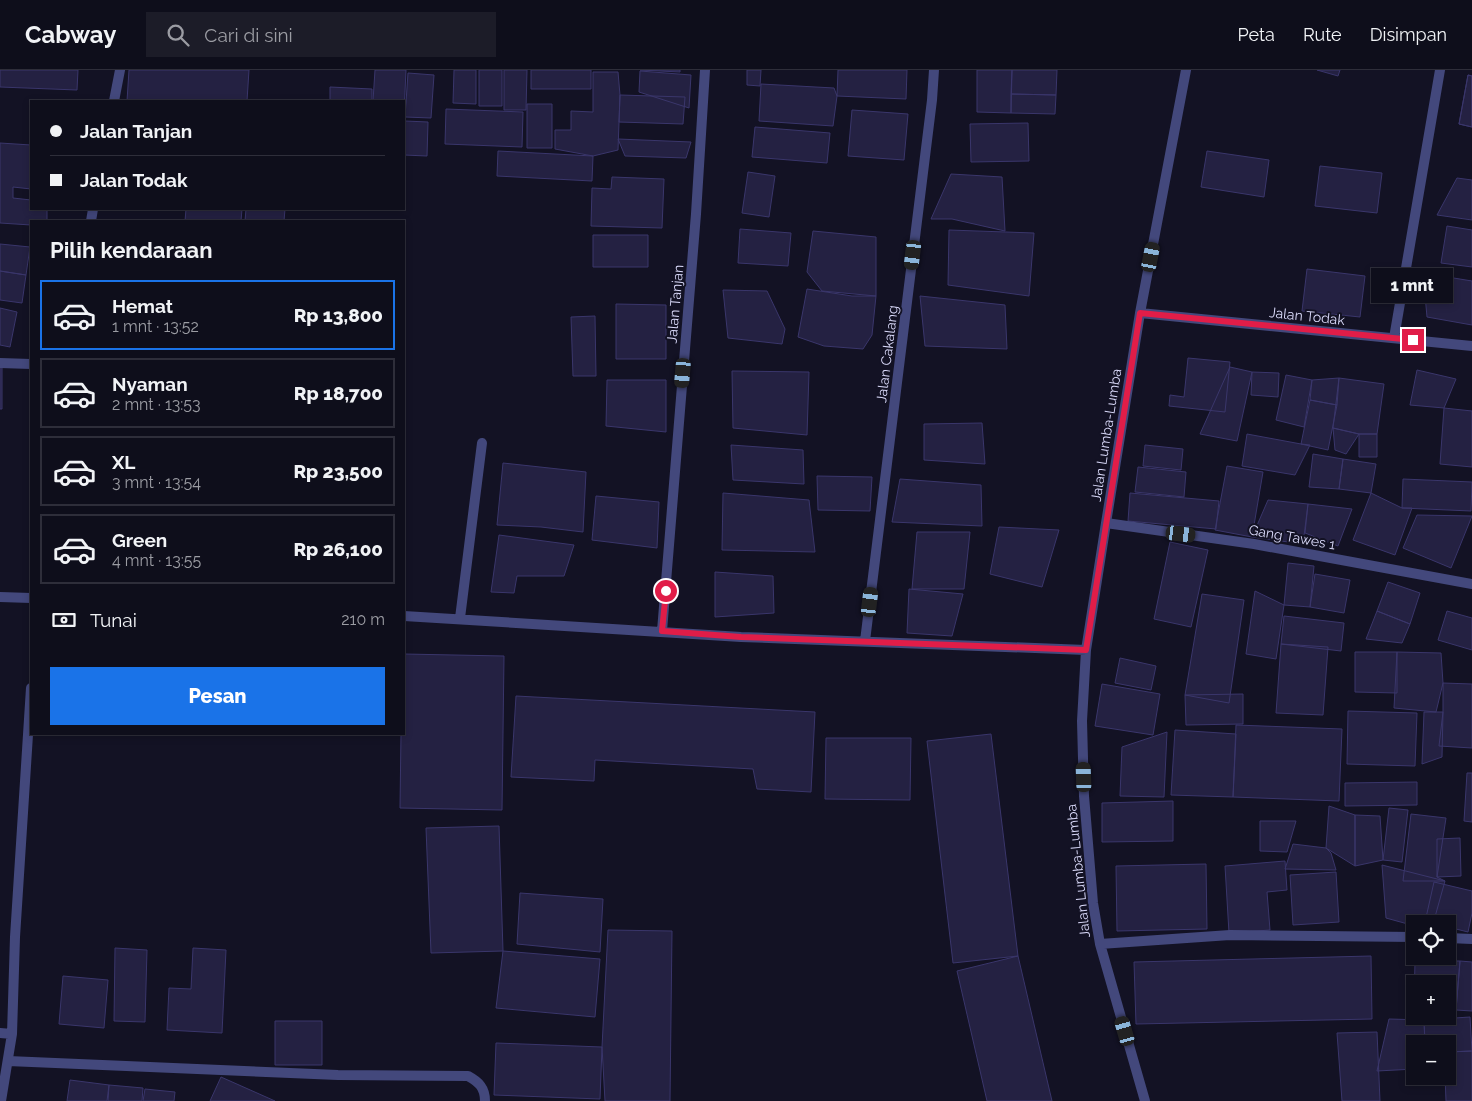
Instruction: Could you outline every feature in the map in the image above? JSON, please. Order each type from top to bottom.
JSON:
[{"type":"street","points":[[114,100],[120,70]]},
{"type":"street","name":"Jalan Tanjan","points":[[662,631],[696,214],[705,70]]},
{"type":"street","name":"Jalan Cakalang","points":[[865,641],[932,100],[934,70]]},
{"type":"street","name":"Jalan Lumba-Lumba","points":[[1145,1101],[1100,944],[1092,903],[1084,796],[1082,720],[1086,650],[1106,523],[1140,313],[1186,70]]},
{"type":"street","points":[[1394,338],[1440,70]]},
{"type":"street","name":"Jalan Todak","points":[[1140,313],[1472,346]]},
{"type":"street","points":[[0,363],[30,364]]},
{"type":"street","points":[[460,618],[482,443]]},
{"type":"street","name":"Gang Tawes 1","points":[[1106,523],[1254,544],[1472,584]]},
{"type":"street","points":[[4,596],[30,598]]},
{"type":"street","points":[[405,616],[741,637],[1086,650]]},
{"type":"street","points":[[2,1101],[12,1034],[30,705]]},
{"type":"street","points":[[1100,944],[1230,935],[1406,936]]},
{"type":"street","points":[[1456,938],[1472,939]]},
{"type":"street","points":[[0,1033],[12,1034]]},
{"type":"street","points":[[8,1062],[338,1075],[468,1076],[478,1081],[483,1088],[486,1101]]},
{"type":"building","points":[[0,70],[78,70],[77,90],[0,87]]},
{"type":"building","points":[[129,70],[249,70],[247,100],[127,100]]},
{"type":"building","points":[[375,70],[406,70],[405,100],[373,100]]},
{"type":"building","points":[[454,70],[476,70],[476,104],[453,103]]},
{"type":"building","points":[[479,70],[502,70],[502,106],[479,106]]},
{"type":"building","points":[[504,70],[527,70],[526,110],[504,110]]},
{"type":"building","points":[[531,70],[591,70],[591,89],[531,89]]},
{"type":"building","points":[[640,70],[680,70],[680,72]]},
{"type":"building","points":[[747,70],[761,70],[760,86],[747,85]]},
{"type":"building","points":[[838,70],[907,70],[906,99],[837,96]]},
{"type":"building","points":[[977,70],[1012,70],[1011,113],[977,112]]},
{"type":"building","points":[[1012,70],[1057,70],[1056,95],[1011,94]]},
{"type":"building","points":[[1317,70],[1340,70],[1338,76]]},
{"type":"building","points":[[640,71],[691,75],[689,108],[639,92]]},
{"type":"building","points":[[593,72],[618,72],[620,95],[618,150],[593,156],[555,149],[555,130],[571,130],[571,111],[593,112]]},
{"type":"building","points":[[408,73],[434,75],[431,118],[405,117]]},
{"type":"building","points":[[1468,75],[1472,76],[1472,127],[1459,124]]},
{"type":"building","points":[[1468,75],[1472,76],[1472,127],[1459,124]]},
{"type":"building","points":[[761,84],[834,88],[837,96],[833,126],[759,121]]},
{"type":"building","points":[[330,87],[372,89],[372,100],[330,100]]},
{"type":"building","points":[[1011,94],[1056,95],[1055,114],[1011,113]]},
{"type":"building","points":[[620,95],[685,97],[683,124],[619,122]]},
{"type":"building","points":[[527,104],[552,104],[552,148],[527,148]]},
{"type":"building","points":[[446,109],[523,112],[522,147],[445,144]]},
{"type":"building","points":[[852,110],[908,114],[904,160],[848,156]]},
{"type":"building","points":[[405,121],[428,122],[427,156],[405,155]]},
{"type":"building","points":[[1028,123],[1029,161],[971,162],[970,124]]},
{"type":"building","points":[[755,127],[830,133],[827,163],[752,157]]},
{"type":"building","points":[[618,139],[691,142],[686,158],[625,156]]},
{"type":"building","points":[[0,143],[30,145],[30,189],[13,187],[13,198],[30,200],[30,210],[47,210],[47,220],[30,220],[30,225],[0,223]]},
{"type":"building","points":[[498,151],[593,156],[592,181],[497,176]]},
{"type":"building","points":[[1207,151],[1269,160],[1264,197],[1201,187]]},
{"type":"building","points":[[1320,166],[1382,173],[1377,213],[1315,206]]},
{"type":"building","points":[[748,172],[775,176],[769,217],[742,213]]},
{"type":"building","points":[[951,174],[1002,177],[1005,231],[952,219],[931,219]]},
{"type":"building","points":[[612,177],[664,179],[662,228],[591,226],[592,188],[611,189]]},
{"type":"building","points":[[1457,178],[1472,180],[1472,220],[1437,215]]},
{"type":"building","points":[[186,210],[242,210],[241,220],[185,220]]},
{"type":"building","points":[[246,210],[285,210],[284,220],[245,220]]},
{"type":"building","points":[[1447,226],[1472,230],[1472,267],[1441,263]]},
{"type":"building","points":[[740,229],[791,233],[788,266],[738,263]]},
{"type":"building","points":[[949,230],[1034,233],[1029,296],[948,285]]},
{"type":"building","points":[[813,231],[876,237],[876,296],[822,291],[807,272]]},
{"type":"building","points":[[593,235],[648,235],[648,267],[593,267]]},
{"type":"building","points":[[0,244],[30,247],[26,275],[0,271]]},
{"type":"building","points":[[1307,269],[1365,276],[1360,317],[1302,311]]},
{"type":"building","points":[[0,271],[26,275],[22,303],[0,300]]},
{"type":"building","points":[[1423,273],[1472,281],[1472,325],[1427,317]]},
{"type":"building","points":[[807,289],[852,296],[876,296],[872,335],[863,349],[824,346],[798,337]]},
{"type":"building","points":[[723,290],[767,291],[785,329],[782,344],[728,338]]},
{"type":"building","points":[[920,296],[1005,305],[1007,349],[925,346]]},
{"type":"building","points":[[616,304],[666,305],[666,359],[616,359]]},
{"type":"building","points":[[0,308],[17,312],[10,347],[0,345]]},
{"type":"building","points":[[595,316],[596,376],[573,376],[571,317]]},
{"type":"building","points":[[1188,358],[1230,362],[1225,412],[1169,406],[1170,395],[1184,397]]},
{"type":"building","points":[[0,367],[2,367],[2,409],[0,409]]},
{"type":"building","points":[[1230,367],[1252,372],[1237,441],[1200,434]]},
{"type":"building","points":[[1417,370],[1456,379],[1444,408],[1410,405]]},
{"type":"building","points":[[732,371],[809,372],[807,435],[733,428]]},
{"type":"building","points":[[1252,372],[1279,373],[1278,397],[1251,395]]},
{"type":"building","points":[[1286,375],[1312,380],[1304,427],[1276,420]]},
{"type":"building","points":[[1339,378],[1337,405],[1310,400],[1312,380]]},
{"type":"building","points":[[1339,378],[1384,384],[1377,434],[1359,434],[1333,428]]},
{"type":"building","points":[[607,380],[666,380],[666,432],[606,426]]},
{"type":"building","points":[[1310,400],[1337,405],[1328,450],[1301,444]]},
{"type":"building","points":[[1444,408],[1472,411],[1472,467],[1440,464]]},
{"type":"building","points":[[982,423],[985,464],[924,460],[924,424]]},
{"type":"building","points":[[1333,428],[1359,434],[1346,454],[1335,450]]},
{"type":"building","points":[[1247,434],[1310,445],[1295,475],[1242,466]]},
{"type":"building","points":[[1359,434],[1377,434],[1377,457],[1359,457]]},
{"type":"building","points":[[731,445],[803,450],[804,484],[733,480]]},
{"type":"building","points":[[1145,445],[1183,449],[1181,470],[1143,466]]},
{"type":"building","points":[[1313,454],[1343,459],[1339,489],[1309,487]]},
{"type":"building","points":[[1343,459],[1376,464],[1371,493],[1339,489]]},
{"type":"building","points":[[503,463],[586,472],[583,532],[541,527],[497,525]]},
{"type":"building","points":[[1227,466],[1263,472],[1252,537],[1215,530]]},
{"type":"building","points":[[1138,467],[1186,472],[1184,497],[1135,492]]},
{"type":"building","points":[[817,476],[872,477],[870,511],[818,510]]},
{"type":"building","points":[[900,479],[981,485],[982,526],[892,522]]},
{"type":"building","points":[[1403,479],[1472,482],[1471,511],[1402,508]]},
{"type":"building","points":[[723,493],[809,500],[815,552],[722,550]]},
{"type":"building","points":[[1130,493],[1219,501],[1216,529],[1128,521]]},
{"type":"building","points":[[1371,493],[1402,508],[1412,508],[1395,555],[1353,540]]},
{"type":"building","points":[[596,496],[659,502],[657,548],[592,540]]},
{"type":"building","points":[[1268,500],[1308,504],[1303,544],[1252,537]]},
{"type":"building","points":[[1308,504],[1352,509],[1338,546],[1305,533]]},
{"type":"building","points":[[1417,515],[1472,516],[1451,568],[1403,548]]},
{"type":"building","points":[[999,527],[1059,530],[1042,587],[990,574]]},
{"type":"building","points":[[917,532],[970,532],[964,589],[912,589]]},
{"type":"building","points":[[499,535],[574,545],[564,576],[517,576],[514,593],[491,592]]},
{"type":"building","points":[[1170,542],[1208,550],[1191,627],[1154,619]]},
{"type":"building","points":[[1288,563],[1314,566],[1310,607],[1284,605]]},
{"type":"building","points":[[715,572],[773,576],[774,613],[715,617]]},
{"type":"building","points":[[1315,574],[1350,580],[1344,613],[1310,607]]},
{"type":"building","points":[[1388,582],[1420,593],[1410,624],[1377,611]]},
{"type":"building","points":[[909,589],[963,594],[952,636],[907,633]]},
{"type":"building","points":[[1255,591],[1284,605],[1276,659],[1246,654]]},
{"type":"building","points":[[1202,594],[1244,600],[1229,703],[1185,695]]},
{"type":"building","points":[[1377,611],[1410,624],[1402,643],[1366,639]]},
{"type":"building","points":[[1447,611],[1472,618],[1472,650],[1438,640]]},
{"type":"building","points":[[1284,616],[1344,623],[1341,651],[1281,644]]},
{"type":"building","points":[[1281,644],[1328,647],[1323,715],[1276,713]]},
{"type":"building","points":[[1355,652],[1397,652],[1397,693],[1355,692]]},
{"type":"building","points":[[1397,652],[1441,653],[1443,683],[1436,712],[1394,708]]},
{"type":"building","points":[[405,654],[504,656],[502,810],[400,808],[401,735],[405,735]]},
{"type":"building","points":[[1120,658],[1156,666],[1151,690],[1115,683]]},
{"type":"building","points":[[1443,683],[1472,684],[1472,748],[1439,746],[1443,712]]},
{"type":"building","points":[[1102,684],[1160,694],[1153,735],[1095,726]]},
{"type":"building","points":[[1243,694],[1243,724],[1186,725],[1185,695]]},
{"type":"building","points":[[516,696],[815,712],[811,792],[757,789],[753,769],[595,760],[594,781],[511,777]]},
{"type":"building","points":[[1348,711],[1417,713],[1415,766],[1347,764]]},
{"type":"building","points":[[1424,712],[1443,712],[1442,757],[1422,764]]},
{"type":"building","points":[[1236,725],[1342,729],[1339,801],[1233,797]]},
{"type":"building","points":[[1175,730],[1236,734],[1233,797],[1171,795]]},
{"type":"building","points":[[1167,732],[1164,797],[1120,796],[1122,747]]},
{"type":"building","points":[[991,734],[1018,956],[953,963],[927,741]]},
{"type":"building","points":[[826,738],[911,738],[910,800],[825,799]]},
{"type":"building","points":[[1467,773],[1472,773],[1472,822],[1464,821]]},
{"type":"building","points":[[1417,782],[1417,805],[1345,806],[1345,783]]},
{"type":"building","points":[[1173,801],[1173,841],[1102,842],[1102,803]]},
{"type":"building","points":[[1329,806],[1355,815],[1355,866],[1326,848]]},
{"type":"building","points":[[1389,808],[1408,810],[1402,862],[1383,860]]},
{"type":"building","points":[[1411,814],[1446,818],[1437,877],[1445,881],[1403,881]]},
{"type":"building","points":[[1355,815],[1380,816],[1383,860],[1355,866]]},
{"type":"building","points":[[1260,821],[1296,821],[1287,852],[1260,851]]},
{"type":"building","points":[[499,826],[503,951],[431,953],[426,828]]},
{"type":"building","points":[[1460,838],[1461,876],[1437,877],[1437,839]]},
{"type":"building","points":[[1293,844],[1326,848],[1331,853],[1336,870],[1285,869]]},
{"type":"building","points":[[1285,861],[1287,890],[1267,892],[1270,930],[1229,933],[1225,866]]},
{"type":"building","points":[[1206,864],[1207,929],[1117,931],[1116,866]]},
{"type":"building","points":[[1382,865],[1445,881],[1436,915],[1406,915],[1406,924],[1386,918]]},
{"type":"building","points":[[1336,872],[1339,922],[1293,925],[1290,875]]},
{"type":"building","points":[[1434,882],[1472,891],[1472,913],[1468,932],[1456,929],[1456,915],[1427,915]]},
{"type":"building","points":[[520,893],[603,899],[600,952],[517,944]]},
{"type":"building","points":[[608,930],[672,931],[670,1101],[605,1101],[602,1047]]},
{"type":"building","points":[[115,948],[147,950],[145,1022],[114,1021]]},
{"type":"building","points":[[193,948],[226,950],[222,1033],[167,1030],[169,988],[191,989]]},
{"type":"building","points":[[503,951],[600,959],[595,1017],[496,1008]]},
{"type":"building","points":[[1018,956],[1052,1101],[987,1101],[957,971]]},
{"type":"building","points":[[1371,956],[1372,1019],[1136,1024],[1134,962]]},
{"type":"building","points":[[1456,961],[1460,961],[1456,1010],[1456,975],[1415,975],[1415,965],[1456,965]]},
{"type":"building","points":[[1460,961],[1472,962],[1472,1011],[1456,1010]]},
{"type":"building","points":[[63,976],[108,980],[104,1028],[59,1024]]},
{"type":"building","points":[[1470,1017],[1472,1051],[1456,1052],[1456,1035],[1425,1035],[1424,1025],[1456,1025],[1456,1018]]},
{"type":"building","points":[[1389,1019],[1406,1019],[1406,1025],[1424,1025],[1425,1035],[1406,1035],[1406,1069],[1377,1071]]},
{"type":"building","points":[[275,1021],[322,1021],[322,1065],[275,1065]]},
{"type":"building","points":[[1377,1032],[1380,1101],[1342,1101],[1337,1033]]},
{"type":"building","points":[[496,1043],[602,1047],[600,1099],[494,1095]]},
{"type":"building","points":[[1472,1051],[1472,1101],[1446,1101],[1445,1085],[1456,1085],[1456,1052]]},
{"type":"building","points":[[221,1077],[275,1101],[210,1101]]},
{"type":"building","points":[[70,1080],[109,1085],[107,1101],[67,1101]]},
{"type":"building","points":[[109,1085],[143,1088],[142,1101],[108,1101]]},
{"type":"building","points":[[145,1089],[175,1092],[174,1101],[143,1101]]},
{"type":"route","points":[[666,591],[662,631],[741,637],[1086,650],[1140,313],[1413,340]]}]
